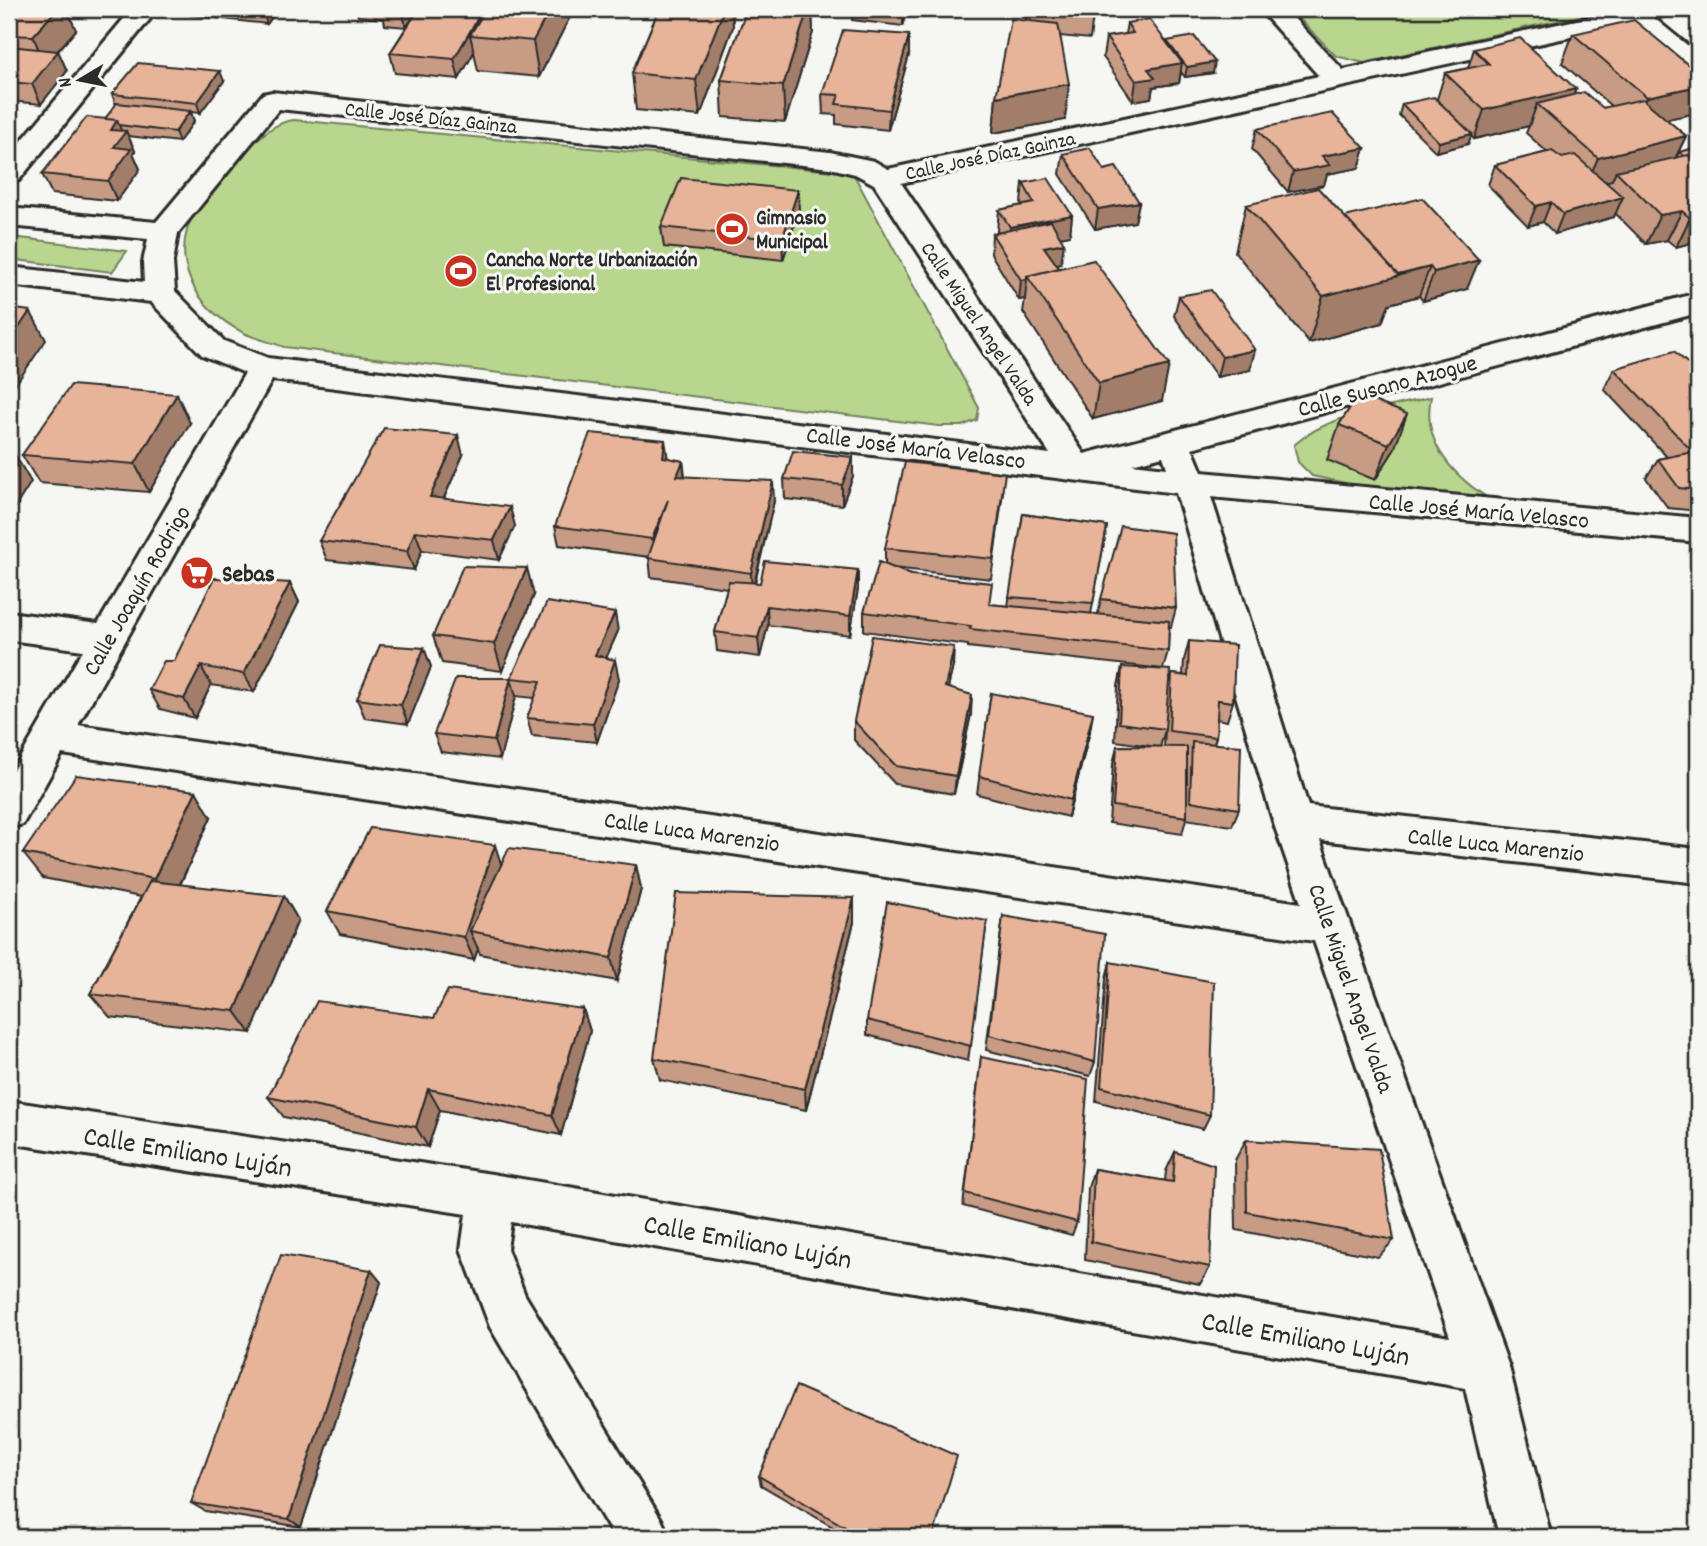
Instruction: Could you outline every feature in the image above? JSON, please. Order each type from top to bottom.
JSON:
[{"type":"street","points":[[9,174],[145,9]]},
{"type":"street","points":[[1271,9],[1336,79]]},
{"type":"street","name":"Calle José Díaz Gainza","points":[[164,232],[272,100],[831,160],[864,167],[884,178],[1662,9]]},
{"type":"street","points":[[1635,15],[1698,67]]},
{"type":"street","name":"Calle Miguel Angel Valda","points":[[884,178],[1076,467]]},
{"type":"street","points":[[9,217],[164,232],[158,262],[160,293],[9,276]]},
{"type":"street","name":"Calle José María Velasco","points":[[160,293],[213,348],[263,368],[1189,483],[1698,530]]},
{"type":"street","name":"Calle Susano Azogue","points":[[1076,467],[1698,303]]},
{"type":"street","name":"Calle Joaquín Rodrigo","points":[[9,812],[263,368]]},
{"type":"street","name":"Calle Miguel Angel Valda","points":[[1174,441],[1293,821],[1485,1367],[1525,1537]]},
{"type":"street","points":[[9,626],[107,639]]},
{"type":"street","name":"Calle Luca Marenzio","points":[[53,737],[1330,925]]},
{"type":"street","name":"Calle Luca Marenzio","points":[[1293,821],[1698,866]]},
{"type":"street","name":"Calle Emiliano Luján","points":[[9,1122],[492,1196],[1485,1367]]},
{"type":"street","points":[[492,1196],[484,1248],[507,1310],[643,1537]]},
{"type":"green space","points":[[1290,9],[1611,9],[1364,63],[1336,56]]},
{"type":"green space","points":[[294,120],[853,173],[979,408],[977,420],[962,426],[939,426],[284,347],[249,335],[227,323],[200,296],[191,281],[184,246],[196,209],[205,197],[269,130]]},
{"type":"green space","points":[[12,237],[127,251],[112,272],[9,259],[9,241]]},
{"type":"green space","points":[[1431,397],[1429,414],[1436,445],[1454,471],[1493,501],[1360,486],[1312,476],[1298,462],[1294,445],[1324,426],[1359,414]]},
{"type":"building","points":[[9,9],[57,9],[33,36],[9,35]]},
{"type":"building","points":[[419,9],[483,9],[454,59],[390,53]]},
{"type":"building","points":[[486,9],[550,9],[533,41],[470,35]]},
{"type":"building","points":[[659,9],[724,9],[696,80],[632,73]]},
{"type":"building","points":[[747,9],[808,9],[783,86],[721,80]]},
{"type":"building","points":[[1011,19],[1058,24],[1069,84],[996,97]]},
{"type":"building","points":[[1149,19],[1182,63],[1148,69],[1155,78],[1136,81],[1106,37],[1133,33],[1127,23]]},
{"type":"building","points":[[1634,20],[1698,73],[1698,86],[1647,97],[1573,34]]},
{"type":"building","points":[[843,30],[909,35],[889,110],[836,104],[839,95],[822,94]]},
{"type":"building","points":[[1194,36],[1215,62],[1187,67],[1167,41]]},
{"type":"building","points":[[1520,38],[1576,89],[1484,110],[1445,73],[1489,64],[1474,49]]},
{"type":"building","points":[[9,46],[58,51],[32,84],[9,82]]},
{"type":"building","points":[[138,63],[220,71],[197,103],[112,94]]},
{"type":"building","points":[[1584,92],[1603,108],[1643,99],[1686,136],[1598,158],[1537,104]]},
{"type":"building","points":[[1434,97],[1472,134],[1439,142],[1402,104]]},
{"type":"building","points":[[117,103],[190,111],[175,132],[119,125],[117,120],[105,119]]},
{"type":"building","points":[[1332,113],[1365,148],[1322,156],[1330,165],[1293,172],[1257,129]]},
{"type":"building","points":[[87,117],[117,120],[111,130],[126,131],[114,147],[131,149],[108,181],[42,174]]},
{"type":"building","points":[[1698,147],[1698,164],[1680,152]]},
{"type":"building","points":[[1090,148],[1104,170],[1116,167],[1139,202],[1098,209],[1063,154]]},
{"type":"building","points":[[1552,151],[1562,158],[1575,155],[1623,197],[1563,214],[1551,202],[1536,206],[1495,165]]},
{"type":"building","points":[[1688,155],[1698,164],[1698,216],[1690,218],[1682,211],[1660,215],[1616,171]]},
{"type":"building","points":[[681,178],[798,190],[782,240],[661,227]]},
{"type":"building","points":[[1048,178],[1072,215],[1010,227],[999,210],[1034,203],[1023,183]]},
{"type":"building","points":[[1318,188],[1399,276],[1323,296],[1246,205]]},
{"type":"building","points":[[1422,198],[1479,260],[1434,272],[1430,267],[1398,275],[1345,217]]},
{"type":"building","points":[[1051,221],[1064,243],[1044,247],[1059,268],[1021,280],[992,234]]},
{"type":"building","points":[[1094,260],[1169,365],[1099,383],[1027,276]]},
{"type":"building","points":[[1211,290],[1255,350],[1222,357],[1179,296]]},
{"type":"building","points":[[9,308],[30,311],[9,342]]},
{"type":"building","points":[[1674,351],[1698,373],[1698,447],[1690,449],[1614,369]]},
{"type":"building","points":[[71,385],[177,394],[135,464],[22,455]]},
{"type":"building","points":[[1358,395],[1407,414],[1389,444],[1339,425]]},
{"type":"building","points":[[384,428],[458,435],[430,497],[510,507],[494,540],[415,531],[407,551],[319,541]]},
{"type":"building","points":[[590,433],[665,440],[663,457],[683,461],[677,476],[773,481],[751,573],[648,558],[668,500],[652,539],[555,526]]},
{"type":"building","points":[[793,451],[853,457],[842,485],[784,479]]},
{"type":"building","points":[[1698,451],[1698,490],[1679,488],[1658,459]]},
{"type":"building","points":[[905,462],[1005,473],[993,559],[885,548]]},
{"type":"building","points":[[1023,514],[1107,526],[1093,603],[1009,597]]},
{"type":"building","points":[[1121,526],[1173,533],[1176,608],[1101,599]]},
{"type":"building","points":[[765,561],[858,570],[850,616],[767,606],[758,638],[715,632],[729,581],[760,583]]},
{"type":"building","points":[[879,562],[911,575],[992,583],[989,604],[1169,621],[1168,651],[970,629],[971,626],[864,612]]},
{"type":"building","points":[[463,566],[527,568],[494,644],[433,636]]},
{"type":"building","points":[[214,578],[290,583],[244,674],[201,666],[184,699],[149,690],[164,661],[174,661]]},
{"type":"building","points":[[547,602],[615,613],[595,655],[615,660],[593,724],[527,718],[541,681],[511,678]]},
{"type":"building","points":[[872,636],[954,647],[945,687],[972,695],[956,776],[896,766],[854,721]]},
{"type":"building","points":[[1189,641],[1235,645],[1233,702],[1218,700],[1216,737],[1169,731],[1172,674],[1188,676]]},
{"type":"building","points":[[380,645],[424,648],[401,705],[357,699]]},
{"type":"building","points":[[1122,667],[1170,670],[1165,729],[1119,723]]},
{"type":"building","points":[[456,678],[511,678],[494,741],[434,734]]},
{"type":"building","points":[[991,693],[1093,713],[1071,800],[979,776]]},
{"type":"building","points":[[1192,742],[1241,746],[1239,809],[1190,801]]},
{"type":"building","points":[[1117,746],[1187,747],[1187,817],[1113,806]]},
{"type":"building","points":[[76,775],[196,791],[154,879],[23,853]]},
{"type":"building","points":[[370,828],[495,845],[464,937],[327,911]]},
{"type":"building","points":[[509,848],[636,865],[611,958],[470,931]]},
{"type":"building","points":[[150,881],[284,896],[235,1011],[90,994]]},
{"type":"building","points":[[676,893],[854,898],[805,1089],[654,1058]]},
{"type":"building","points":[[887,902],[987,921],[971,1046],[867,1020]]},
{"type":"building","points":[[1003,916],[1105,934],[1095,1062],[989,1035]]},
{"type":"building","points":[[1110,962],[1214,982],[1210,1115],[1101,1087]]},
{"type":"building","points":[[448,990],[583,1009],[552,1115],[428,1089],[416,1127],[268,1097],[317,1001],[434,1018]]},
{"type":"building","points":[[981,1057],[1088,1079],[1077,1222],[965,1193]]},
{"type":"building","points":[[1246,1140],[1379,1149],[1394,1240],[1247,1212]]},
{"type":"building","points":[[1175,1152],[1214,1165],[1210,1267],[1091,1242],[1094,1169],[1173,1182]]},
{"type":"building","points":[[281,1255],[371,1270],[289,1519],[191,1503]]},
{"type":"building","points":[[796,1386],[957,1456],[933,1537],[862,1537],[759,1476]]},
{"type":"place","name":"Gimnasio Municipal","points":[[732,229]]},
{"type":"place","name":"Cancha Norte Urbanización El Profesional","points":[[461,271]]},
{"type":"place","name":"Sebas","points":[[197,573]]}]
